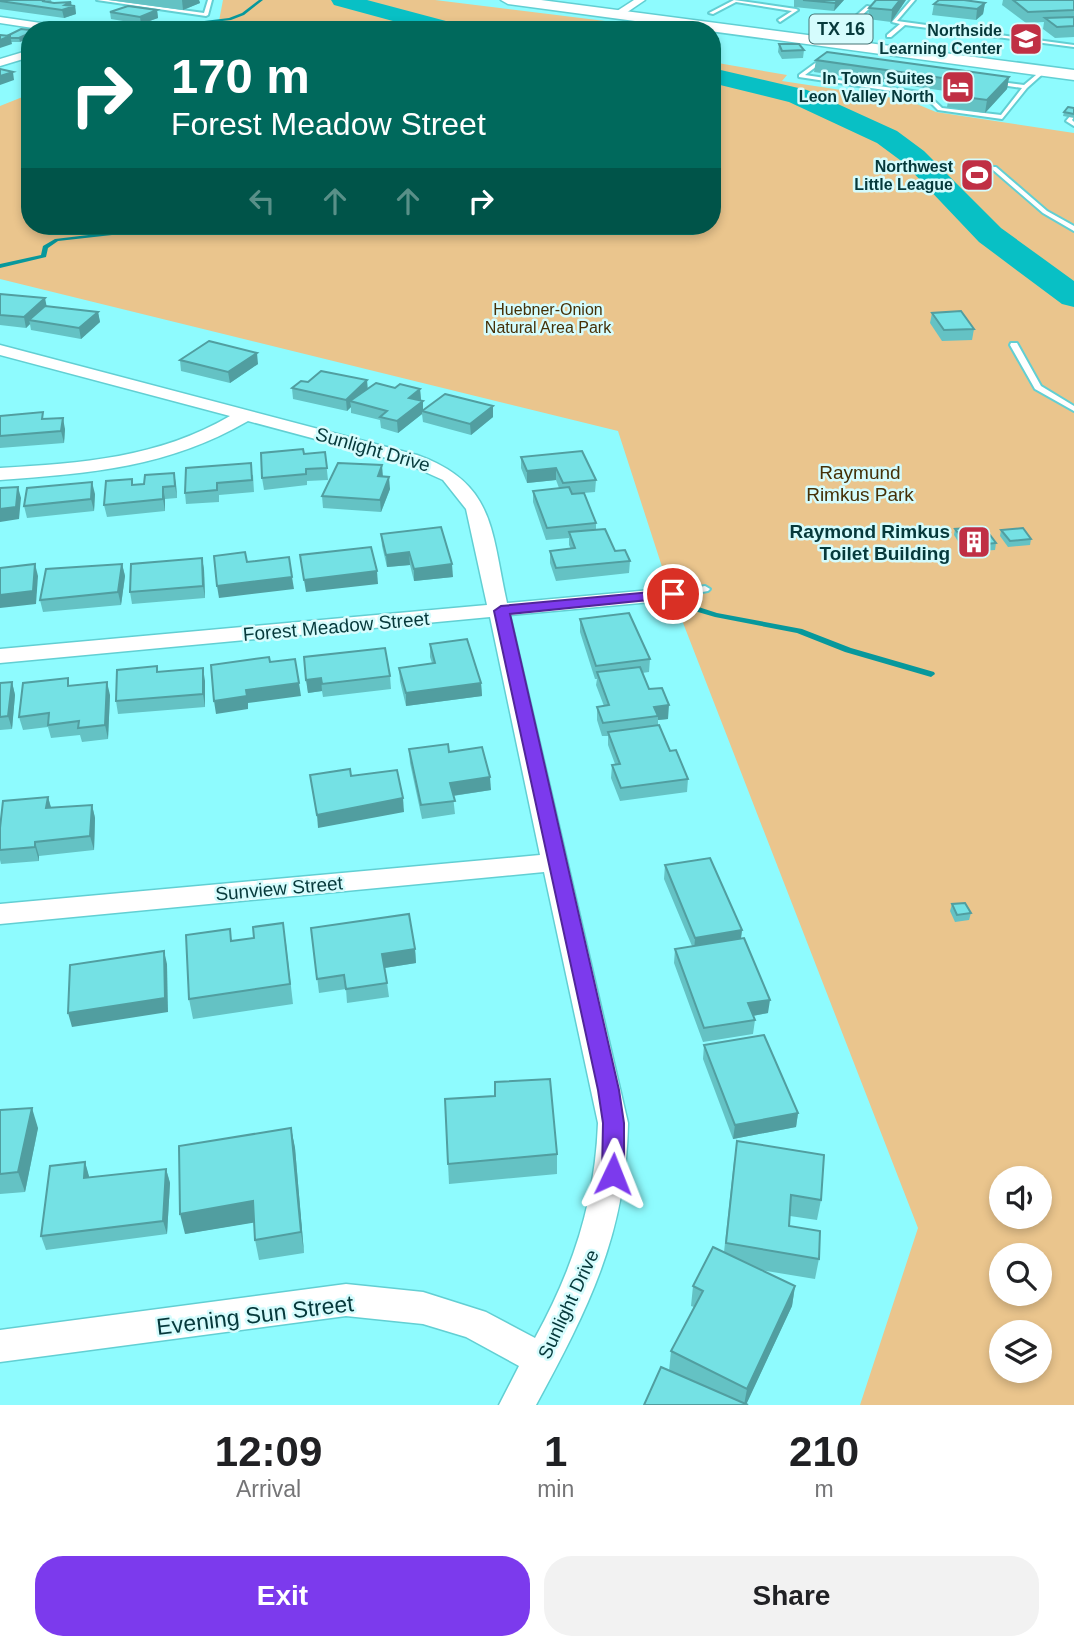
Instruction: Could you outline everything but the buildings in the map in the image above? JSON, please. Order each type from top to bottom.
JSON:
[{"type":"main road","name":"TX 16","points":[[509,0],[674,21]]},
{"type":"main road","name":"TX 16","points":[[607,0],[716,7],[780,22],[1074,61]]},
{"type":"main road","name":"TX 16","points":[[721,28],[909,56],[1074,75]]},
{"type":"street","points":[[620,13],[637,2]]},
{"type":"street","points":[[0,20],[21,23]]},
{"type":"street","points":[[0,63],[21,56]]},
{"type":"street","name":"Sunlight Drive","points":[[0,350],[247,414],[444,470],[465,488],[476,509],[608,1090],[614,1156],[603,1227],[576,1295],[517,1405]]},
{"type":"street","points":[[0,474],[106,466],[155,458],[184,449],[247,414]]},
{"type":"street","name":"Forest Meadow Street","points":[[0,656],[673,594]]},
{"type":"street","name":"Sunview Street","points":[[0,914],[557,862]]},
{"type":"street","name":"Evening Sun Street","points":[[0,1346],[346,1300],[423,1308],[474,1323],[542,1360]]},
{"type":"lane","points":[[99,0],[206,15],[210,0]]},
{"type":"lane","points":[[913,0],[894,22],[1074,46]]},
{"type":"lane","points":[[844,30],[869,7]]},
{"type":"lane","points":[[889,36],[904,23]]},
{"type":"lane","points":[[836,58],[824,57],[801,76],[926,95],[940,109],[1002,117],[1025,87],[1044,71]]},
{"type":"lane","points":[[986,81],[1025,87]]},
{"type":"lane","points":[[995,168],[1045,212],[1074,229]]},
{"type":"lane","points":[[1014,345],[1038,387],[1074,409]]},
{"type":"lane","points":[[673,594],[705,589]]},
{"type":"green space","points":[[223,0],[435,0],[605,21],[219,21]]},
{"type":"green space","name":"Raymund Rimkus Park","points":[[721,64],[787,75],[782,81],[907,100],[936,112],[1074,133],[1074,1405],[860,1405],[918,1228],[666,579],[618,431],[0,279],[0,106],[21,98],[21,235],[721,235]]},
{"type":"waterway","points":[[212,21],[243,14],[261,0]]},
{"type":"waterway","points":[[342,0],[420,21]]},
{"type":"waterway","points":[[721,77],[798,96],[887,137],[914,157],[990,235],[1074,297]]},
{"type":"waterway","points":[[0,266],[44,256],[45,247],[57,240],[99,235]]},
{"type":"waterway","points":[[677,603],[715,615],[799,631],[848,650],[931,674]]},
{"type":"place","name":"Northside Learning Center","points":[[1026,39]]},
{"type":"place","name":"In Town Suites Leon Valley North","points":[[958,87]]},
{"type":"place","name":"Northwest Little League","points":[[977,175]]},
{"type":"place","name":"Raymond Rimkus Toilet Building","points":[[974,542]]},
{"type":"route","points":[[613,1174],[613,1123],[608,1090],[501,611],[673,594]]},
{"type":"park label","name":"Huebner-Onion Natural Area Park","points":[[548,318]]}]
